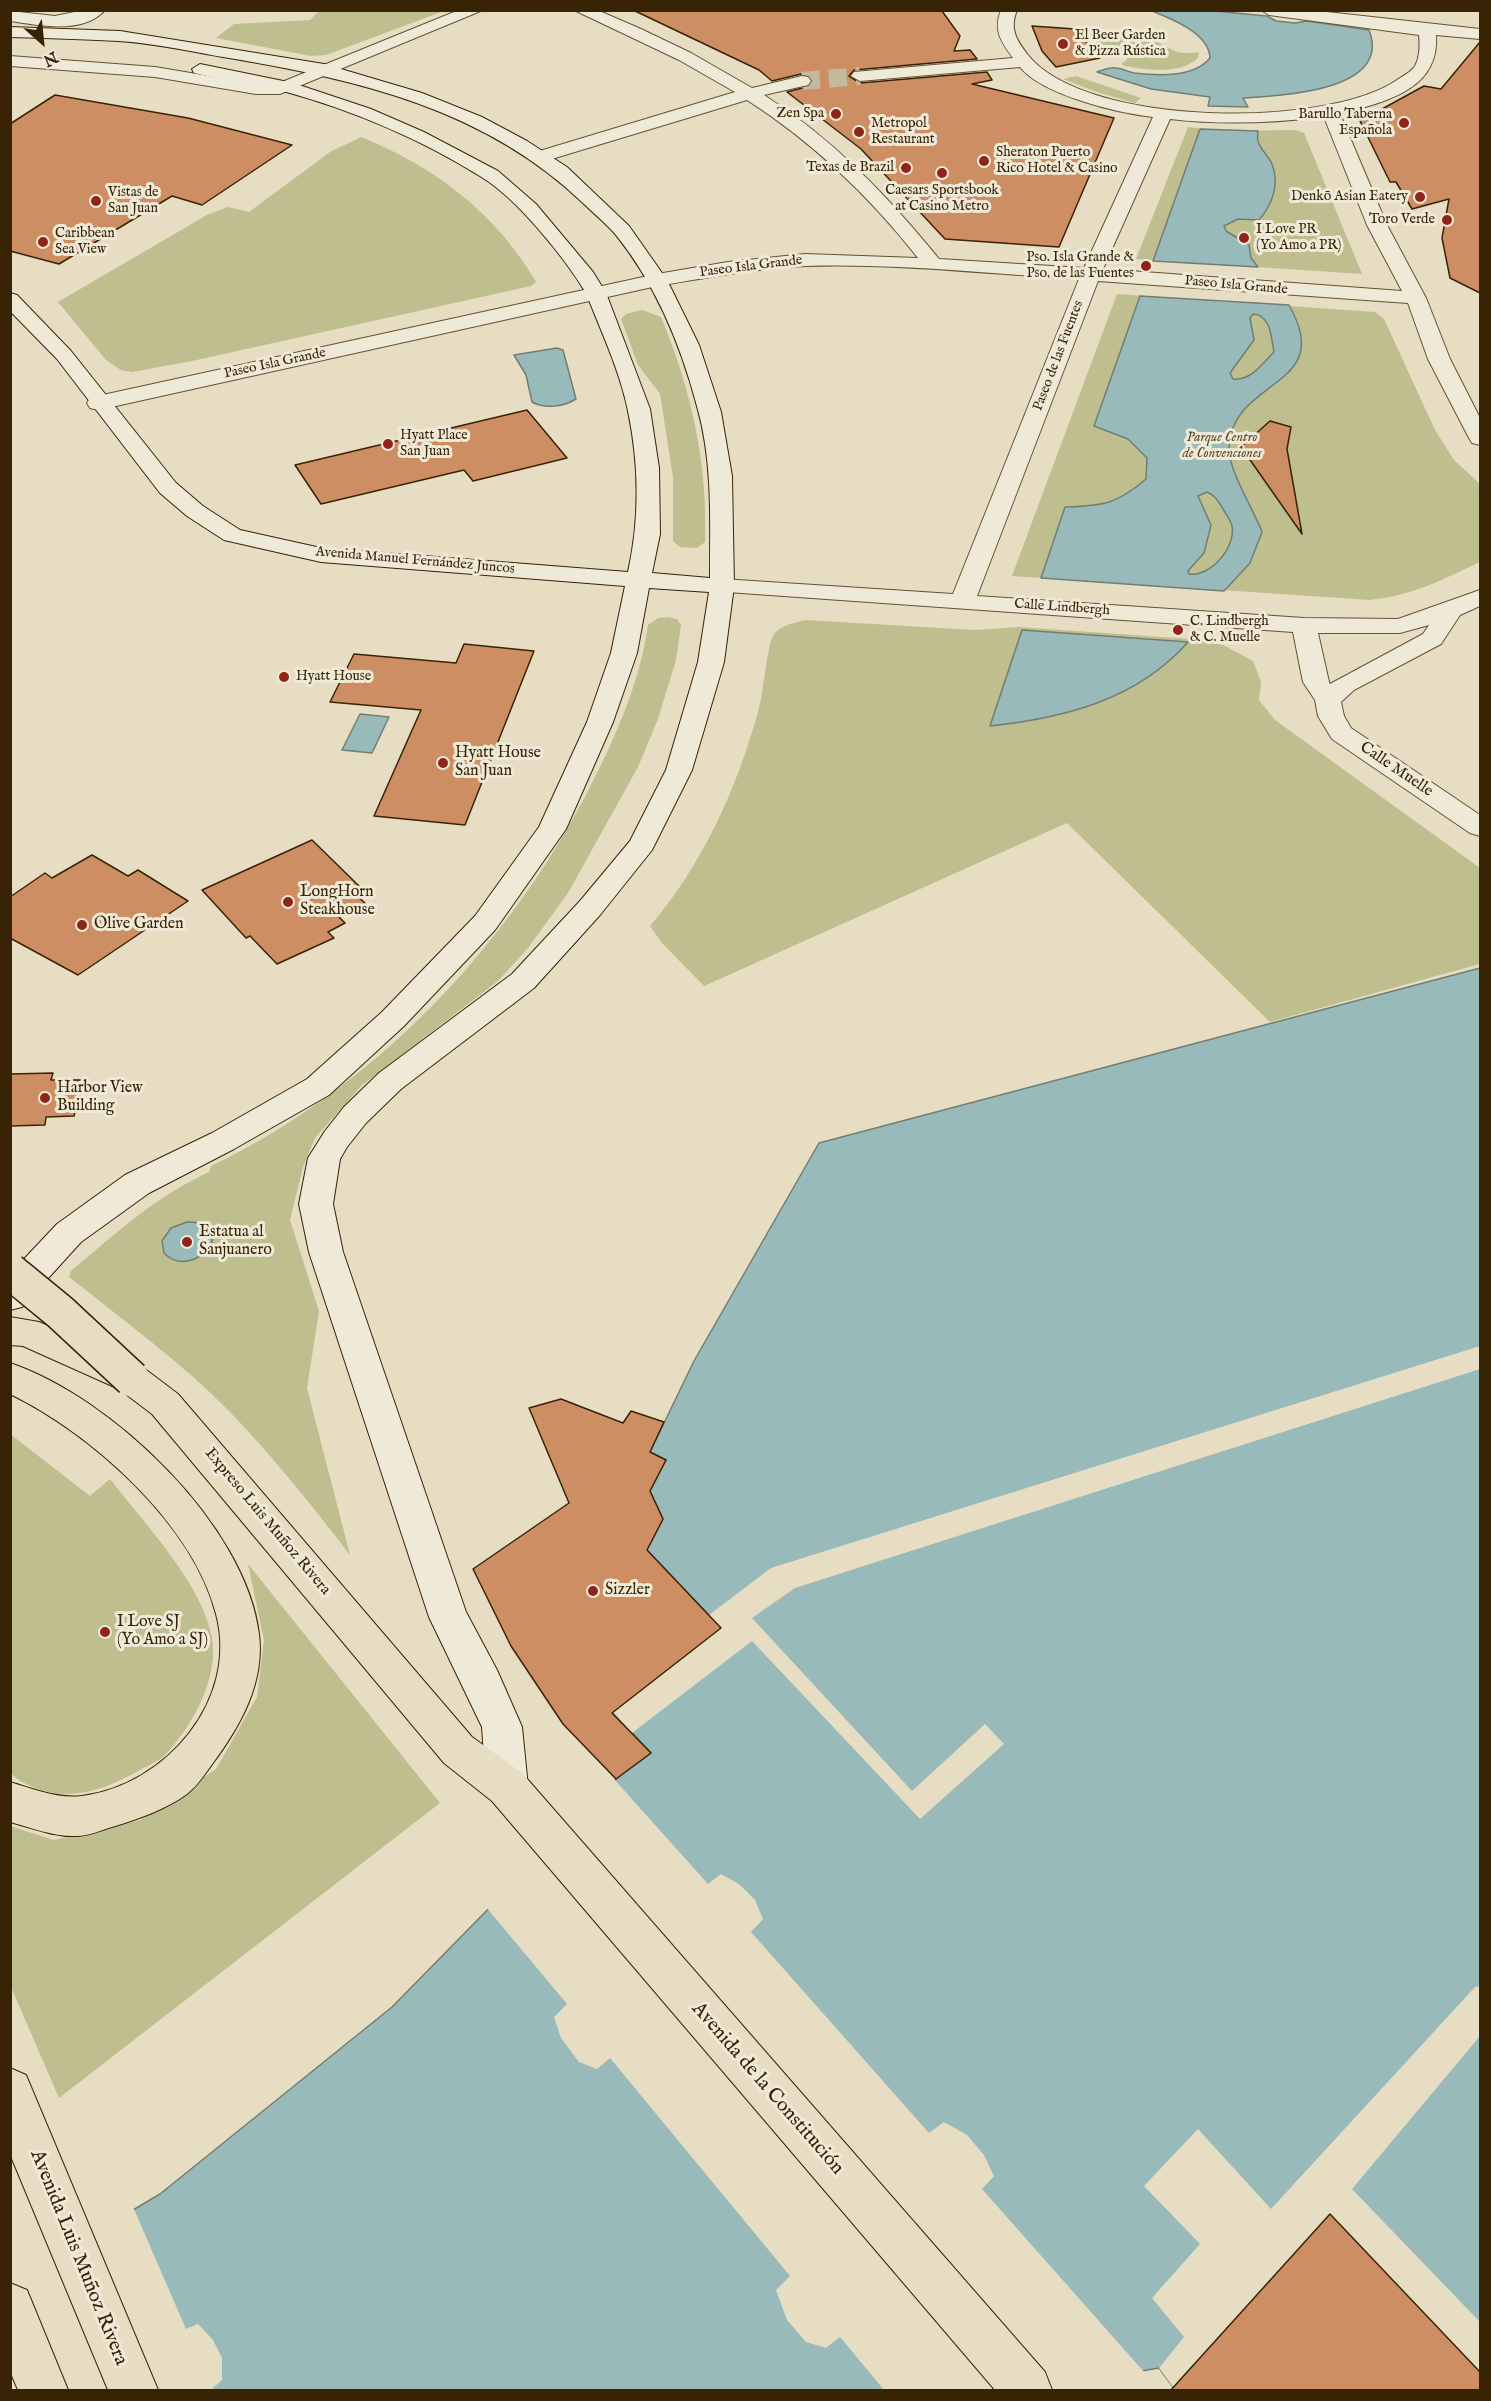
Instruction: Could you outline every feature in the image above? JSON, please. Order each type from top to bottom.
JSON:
[{"type":"main road","name":"Expreso Luis Muñoz Rivera","points":[[10,1271],[60,1311],[132,1378],[165,1404],[458,1750],[507,1787]]},
{"type":"main road","points":[[16,1330],[132,1378]]},
{"type":"main road","points":[[10,1377],[50,1394],[104,1431],[146,1469],[184,1514],[220,1572],[240,1635],[239,1674],[222,1720],[181,1772],[153,1791],[122,1805],[78,1816],[52,1814],[10,1802]]},
{"type":"main road","name":"Avenida de la Constitución","points":[[507,1787],[1027,2391]]},
{"type":"main road","name":"Avenida Luis Muñoz Rivera","points":[[10,2091],[34,2155],[133,2391]]},
{"type":"main road","points":[[10,2307],[43,2391]]},
{"type":"street","points":[[582,10],[680,53],[751,93],[835,153],[878,195],[933,264]]},
{"type":"street","points":[[1269,10],[1428,36],[1480,48]]},
{"type":"street","points":[[1007,11],[1005,34],[1009,45],[1023,62],[1048,79],[1083,95],[1163,114],[1252,120],[1331,113],[1356,108],[1395,91],[1420,73],[1427,56],[1428,36]]},
{"type":"street","points":[[10,15],[63,22],[92,13],[92,26],[98,31],[221,50],[331,71],[416,97],[476,121],[560,171],[622,230],[657,280],[689,345],[710,412],[721,476],[722,586],[711,662],[679,771],[642,844],[590,908],[523,981],[390,1081],[355,1115],[324,1158],[316,1204],[320,1230],[448,1617],[483,1683],[502,1727],[507,1787]]},
{"type":"street","points":[[16,63],[155,72],[256,89],[294,89],[331,71],[482,13]]},
{"type":"street","points":[[10,34],[120,36]]},
{"type":"street","points":[[1428,36],[1480,34]]},
{"type":"street","points":[[10,53],[111,58],[222,72],[294,89],[364,113],[418,136],[491,175],[529,208],[560,242],[596,293],[640,418],[648,468],[648,534],[624,653],[600,722],[552,829],[485,923],[393,1019],[318,1088],[223,1141],[137,1184],[69,1233],[10,1297]]},
{"type":"street","points":[[860,76],[1023,62]]},
{"type":"street","points":[[539,157],[751,93],[802,81]]},
{"type":"street","points":[[1331,113],[1377,225],[1416,298],[1439,359],[1480,438]]},
{"type":"street","name":"Paseo de las Fuentes","points":[[963,601],[1090,274],[1163,114]]},
{"type":"street","name":"Paseo Isla Grande","points":[[98,403],[657,280],[728,268],[805,260],[933,264],[1416,298]]},
{"type":"street","name":"Avenida Manuel Fernández Juncos","points":[[10,299],[64,354],[98,403],[168,488],[195,512],[231,535],[321,555],[638,578]]},
{"type":"street","name":"Calle Lindbergh","points":[[638,578],[722,586],[1304,625],[1400,627],[1451,610],[1480,597]]},
{"type":"street","points":[[1328,700],[1345,685],[1432,639],[1451,610]]},
{"type":"street","name":"Calle Muelle","points":[[1304,625],[1316,682],[1328,700],[1330,716],[1341,732],[1480,827]]},
{"type":"green space","points":[[319,11],[444,11],[326,55],[311,56],[216,38],[234,24],[310,20]]},
{"type":"green space","points":[[1101,30],[1137,34],[1177,52],[1199,52],[1198,58],[1173,69],[1154,70],[1125,66],[1121,64],[1127,60],[1126,55],[1096,44],[1089,38],[1089,34]]},
{"type":"green space","points":[[1076,76],[1141,98],[1135,103],[1063,79]]},
{"type":"green space","points":[[1188,127],[1221,131],[1296,130],[1304,133],[1362,274],[1136,259]]},
{"type":"green space","points":[[361,137],[414,163],[461,195],[502,234],[536,282],[531,286],[192,361],[132,372],[121,370],[106,360],[58,302],[207,215],[228,207],[249,212],[330,152]]},
{"type":"green space","name":"Parque Centro de Convenciones","points":[[1117,294],[1375,312],[1384,319],[1435,430],[1454,460],[1480,484],[1480,562],[1413,591],[1370,600],[1012,576]]},
{"type":"green space","points":[[642,310],[661,317],[689,399],[704,484],[705,542],[697,548],[680,547],[673,541],[673,477],[660,394],[638,365],[621,319],[626,314]]},
{"type":"green space","points":[[658,618],[677,619],[681,625],[676,660],[658,719],[638,767],[568,893],[528,948],[498,981],[362,1085],[315,1138],[303,1167],[290,1220],[319,1311],[307,1388],[350,1555],[262,1446],[230,1412],[172,1359],[69,1277],[71,1271],[171,1192],[209,1172],[211,1166],[271,1134],[327,1096],[381,1054],[431,1007],[477,957],[519,903],[557,846],[590,787],[618,728],[633,688],[648,625]]},
{"type":"green space","points":[[805,620],[975,630],[1018,627],[1191,639],[1223,645],[1253,661],[1261,682],[1259,700],[1275,720],[1480,868],[1480,964],[1270,1022],[1067,823],[704,986],[662,943],[650,926],[702,852],[728,798],[758,712],[773,636],[783,627]]},
{"type":"green space","points":[[10,1434],[90,1496],[110,1479],[184,1575],[197,1596],[212,1638],[212,1668],[208,1684],[195,1715],[177,1742],[155,1762],[114,1783],[88,1792],[61,1794],[47,1792],[24,1783],[11,1773]]},
{"type":"green space","points":[[248,1564],[440,1803],[59,2098],[11,1987],[10,1826],[54,1840],[141,1820],[216,1769],[257,1697],[264,1640]]},
{"type":"water","points":[[1152,11],[1215,11],[1267,16],[1276,21],[1295,23],[1307,21],[1369,30],[1372,50],[1365,66],[1350,78],[1329,86],[1306,92],[1243,98],[1248,107],[1208,106],[1210,97],[1151,89],[1097,72],[1114,68],[1144,74],[1175,74],[1195,69],[1210,58],[1208,49],[1196,34],[1179,23]]},
{"type":"water","points":[[1200,129],[1258,131],[1258,141],[1272,164],[1275,187],[1264,214],[1259,220],[1238,219],[1224,226],[1226,231],[1249,245],[1251,258],[1258,267],[1153,261]]},
{"type":"water","points":[[1140,296],[1289,305],[1300,332],[1300,353],[1292,368],[1246,407],[1234,424],[1229,447],[1232,467],[1262,532],[1250,563],[1224,591],[1041,578],[1065,507],[1090,506],[1118,499],[1146,479],[1147,458],[1128,439],[1094,426]],"holes":[[[1253,314],[1259,315],[1267,323],[1274,352],[1251,374],[1233,379],[1230,373],[1254,340],[1250,318]],[[1207,492],[1213,495],[1228,517],[1232,526],[1232,534],[1226,551],[1213,566],[1206,571],[1189,574],[1188,571],[1204,553],[1211,525],[1198,496]]]},
{"type":"water","points":[[557,348],[563,350],[576,399],[565,404],[543,406],[532,402],[526,375],[514,355]]},
{"type":"water","points":[[1022,630],[1188,642],[1168,662],[1146,678],[1098,703],[1045,718],[990,726]]},
{"type":"water","points":[[360,714],[389,717],[372,753],[342,750]]},
{"type":"water","points":[[1480,968],[1480,2372],[1330,2214],[1173,2387],[1159,2368],[1124,2374],[1108,2390],[11,2390],[10,2283],[160,2194],[392,2007],[616,1779],[651,1753],[613,1712],[721,1628],[647,1550],[663,1519],[650,1491],[666,1460],[650,1452],[694,1361],[819,1143]]},
{"type":"water","points":[[187,1222],[198,1223],[210,1230],[211,1246],[201,1256],[189,1261],[170,1258],[164,1253],[162,1241],[171,1228]]},
{"type":"pier","points":[[1480,1346],[1480,1369],[795,1588],[752,1618],[912,1791],[985,1724],[1004,1744],[920,1819],[752,1641],[632,1733],[613,1712],[721,1628],[709,1615],[771,1568]]},
{"type":"pier","points":[[613,1778],[708,1884],[721,1874],[739,1884],[755,1900],[763,1919],[751,1932],[929,2133],[944,2122],[967,2135],[984,2155],[994,2176],[982,2189],[1145,2373],[1126,2377],[1113,2390],[884,2390],[840,2337],[826,2348],[806,2342],[787,2320],[776,2290],[790,2276],[610,2058],[597,2069],[579,2062],[561,2038],[554,2017],[567,2004],[486,1907]]},
{"type":"pier","points":[[1480,1986],[1480,2036],[1352,2189],[1480,2322],[1480,2372],[1330,2214],[1173,2387],[1159,2368],[1184,2337],[1152,2298],[1200,2244],[1144,2186],[1198,2129],[1271,2209],[1475,1987]]},
{"type":"pier","points":[[133,2207],[186,2329],[198,2324],[213,2340],[222,2358],[222,2380],[213,2388],[214,2390],[11,2390],[10,2280]]},
{"type":"building","name":"Sheraton Puerto Rico Hotel & Casino","points":[[633,10],[942,11],[960,36],[954,51],[970,50],[977,59],[854,70],[849,76],[860,83],[987,72],[992,80],[972,84],[1114,118],[1059,247],[945,239],[861,149],[787,92],[810,86],[813,81],[810,76],[801,74],[772,81],[759,70]]},
{"type":"building","name":"El Beer Garden & Pizza Rústica","points":[[1032,26],[1075,29],[1100,58],[1056,67],[1042,51]]},
{"type":"building","points":[[1480,42],[1480,293],[1450,278],[1442,238],[1449,199],[1412,209],[1396,182],[1390,182],[1360,121],[1424,86],[1441,89]]},
{"type":"building","points":[[55,95],[188,118],[292,145],[202,205],[172,196],[59,264],[10,251],[10,124]]},
{"type":"building","points":[[527,410],[567,458],[473,481],[464,470],[321,504],[295,465]]},
{"type":"building","points":[[1270,421],[1291,427],[1287,449],[1302,534],[1241,447]]},
{"type":"building","name":"Hyatt House San Juan","points":[[464,644],[534,651],[465,825],[374,816],[421,710],[330,702],[354,654],[456,663]]},
{"type":"building","name":"LongHorn Steakhouse","points":[[312,840],[359,886],[351,890],[366,904],[339,917],[345,923],[328,932],[334,938],[277,964],[250,936],[246,938],[202,890]]},
{"type":"building","name":"Olive Garden","points":[[92,855],[128,876],[138,870],[188,901],[78,975],[10,938],[10,897],[45,873],[52,878]]},
{"type":"building","name":"Harbor View Building","points":[[53,1073],[51,1080],[84,1080],[74,1116],[46,1117],[45,1125],[10,1126],[10,1074]]},
{"type":"building","points":[[561,1399],[623,1423],[631,1411],[664,1422],[650,1452],[666,1460],[650,1491],[663,1519],[647,1550],[721,1628],[612,1713],[651,1753],[616,1779],[563,1724],[511,1646],[473,1569],[569,1503],[529,1408]]},
{"type":"building","points":[[1330,2214],[1480,2372],[1480,2391],[1170,2391]]},
{"type":"tunnel","points":[[802,81],[860,76]]},
{"type":"place","name":"El Beer Garden & Pizza Rústica","points":[[1063,44]]},
{"type":"place","name":"Zen Spa","points":[[836,114]]},
{"type":"place","name":"Barullo Taberna Española","points":[[1404,123]]},
{"type":"place","name":"Metropol Restaurant","points":[[859,132]]},
{"type":"place","name":"Sheraton Puerto Rico Hotel & Casino","points":[[984,161]]},
{"type":"place","name":"Texas de Brazil","points":[[906,168]]},
{"type":"place","name":"Caesars Sportsbook at Casino Metro","points":[[942,173]]},
{"type":"place","name":"Denkō Asian Eatery","points":[[1420,197]]},
{"type":"place","name":"Vistas de San Juan","points":[[96,201]]},
{"type":"place","name":"Toro Verde","points":[[1447,220]]},
{"type":"place","name":"I Love PR (Yo Amo a PR)","points":[[1244,238]]},
{"type":"place","name":"Caribbean Sea View","points":[[43,242]]},
{"type":"place","name":"Pso. Isla Grande & Pso. de las Fuentes","points":[[1146,266]]},
{"type":"place","name":"Hyatt Place San Juan","points":[[388,444]]},
{"type":"place","name":"C. Lindbergh & C. Muelle","points":[[1178,630]]},
{"type":"place","name":"Hyatt House","points":[[284,677]]},
{"type":"place","name":"Hyatt House San Juan","points":[[443,763]]},
{"type":"place","name":"LongHorn Steakhouse","points":[[288,902]]},
{"type":"place","name":"Olive Garden","points":[[82,925]]},
{"type":"place","name":"Harbor View Building","points":[[45,1098]]},
{"type":"place","name":"Estatua al Sanjuanero","points":[[187,1242]]},
{"type":"place","name":"Sizzler","points":[[593,1591]]},
{"type":"place","name":"I Love SJ (Yo Amo a SJ)","points":[[105,1632]]}]
